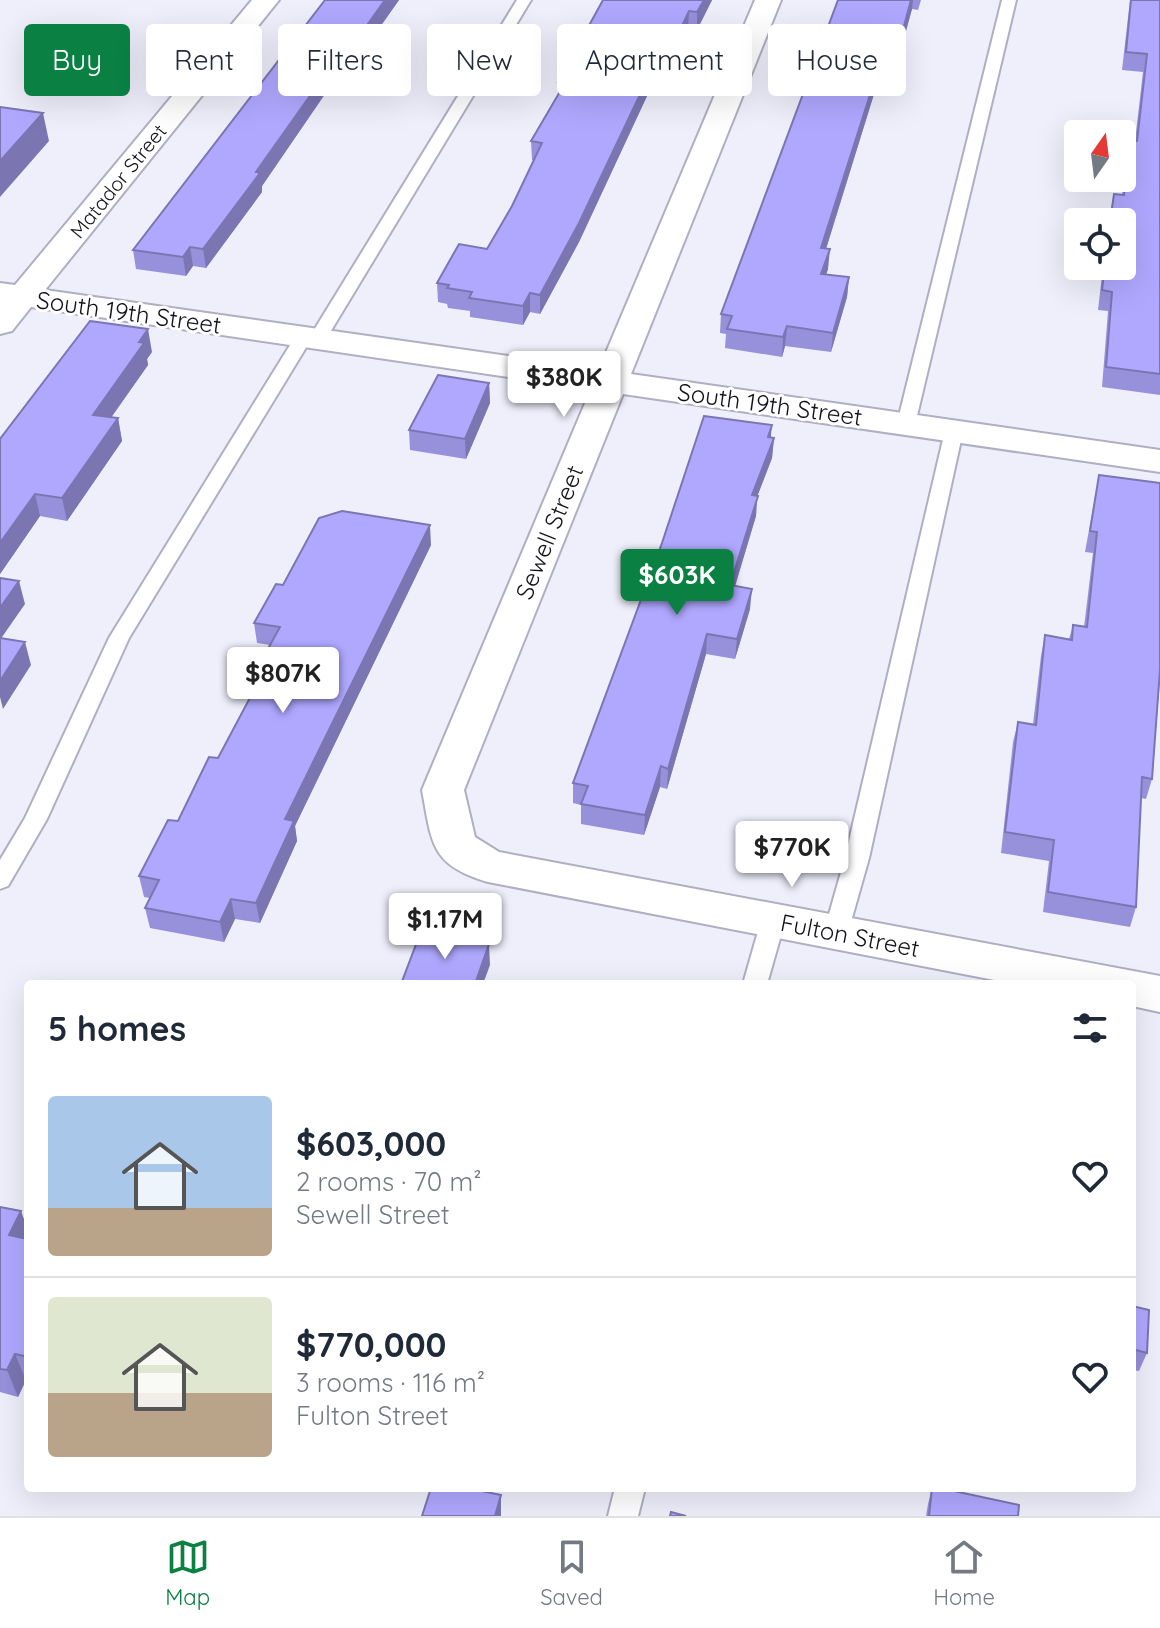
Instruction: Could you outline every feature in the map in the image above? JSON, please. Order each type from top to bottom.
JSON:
[{"type":"street","name":"Matador Street","points":[[0,324],[11,295],[266,0]]},
{"type":"street","name":"Sewell Street","points":[[455,846],[443,790],[768,0]]},
{"type":"street","name":"South 19th Street","points":[[11,295],[1160,461]]},
{"type":"street","name":"Fulton Street","points":[[455,846],[488,866],[1089,980]]},
{"type":"street","points":[[1136,989],[1160,994]]},
{"type":"lane","points":[[0,880],[36,819],[119,638],[524,0]]},
{"type":"lane","points":[[906,424],[1009,0]]},
{"type":"lane","points":[[836,932],[860,843],[954,431]]},
{"type":"lane","points":[[756,980],[773,921]]},
{"type":"lane","points":[[623,1516],[629,1492]]},
{"type":"building","points":[[325,0],[385,0],[368,24],[307,24]]},
{"type":"building","points":[[603,0],[704,0],[697,12],[689,11],[683,24],[590,24]]},
{"type":"building","points":[[838,0],[911,0],[905,24],[829,24]]},
{"type":"building","points":[[1131,0],[1160,0],[1160,374],[1106,367],[1112,292],[1102,290],[1103,280],[1136,280],[1136,208],[1112,208],[1114,194],[1136,192],[1136,141],[1147,54],[1126,52]]},
{"type":"building","points":[[278,61],[278,96],[310,96],[256,172],[260,173],[203,249],[190,247],[183,257],[133,250],[251,96],[262,96],[262,82]]},
{"type":"building","points":[[557,96],[639,96],[579,223],[540,295],[530,293],[523,306],[469,298],[472,292],[437,283],[459,244],[487,249],[542,143],[531,141]]},
{"type":"building","points":[[802,96],[870,96],[821,248],[830,249],[821,274],[849,277],[833,333],[787,326],[783,337],[727,329],[732,316],[721,314]]},
{"type":"building","points":[[0,107],[43,113],[0,161]]},
{"type":"building","points":[[90,321],[148,329],[139,342],[144,343],[93,415],[118,418],[62,498],[35,494],[0,543],[0,439]]},
{"type":"building","points":[[438,375],[489,383],[465,439],[409,430]]},
{"type":"building","points":[[704,416],[772,425],[768,437],[774,438],[752,495],[758,496],[730,585],[752,589],[737,639],[707,634],[668,769],[661,766],[645,815],[581,804],[588,786],[573,783],[662,543]]},
{"type":"building","points":[[1099,475],[1160,483],[1160,669],[1152,779],[1142,777],[1136,907],[1048,892],[1054,840],[1005,832],[1018,722],[1036,725],[1045,635],[1072,640],[1073,625],[1087,627],[1097,532],[1090,531]]},
{"type":"building","points":[[342,511],[430,525],[285,819],[294,821],[256,903],[231,899],[220,922],[145,908],[159,880],[139,876],[168,820],[178,821],[209,757],[218,758],[262,675],[254,674],[280,627],[254,623],[276,584],[283,585],[319,518]]},
{"type":"building","points":[[0,578],[19,581],[0,608]]},
{"type":"building","points":[[0,638],[25,642],[0,681]]},
{"type":"building","points":[[420,934],[489,944],[476,980],[403,980]]},
{"type":"building","points":[[0,1207],[21,1211],[9,1235],[24,1238],[24,1356],[15,1354],[7,1370],[0,1369]]},
{"type":"building","points":[[1136,1307],[1149,1310],[1147,1353],[1136,1350]]},
{"type":"building","points":[[430,1492],[501,1495],[495,1516],[422,1516]]},
{"type":"building","points":[[932,1492],[959,1492],[1019,1505],[1018,1516],[929,1516]]}]
